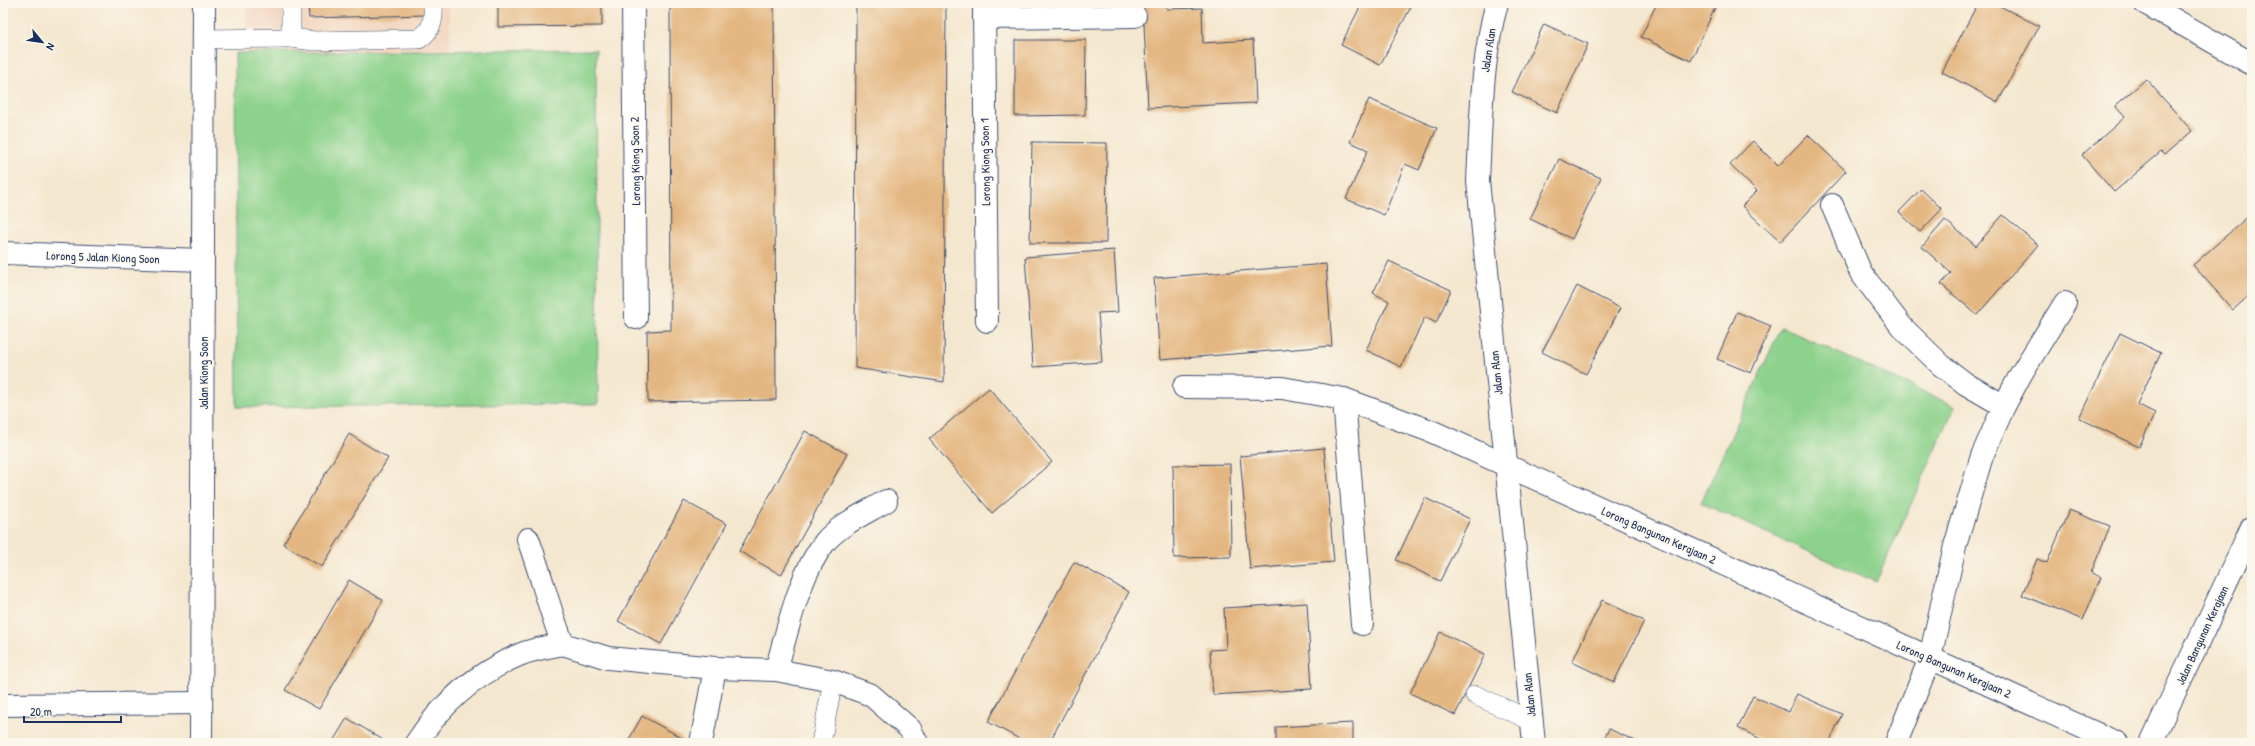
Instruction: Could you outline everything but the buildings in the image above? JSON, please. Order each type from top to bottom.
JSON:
[{"type":"street","name":"Jalan Kiong Soon","points":[[201,743],[204,3]]},
{"type":"street","name":"Lorong Kiong Soon 2","points":[[633,3],[636,318]]},
{"type":"street","name":"Jalan Alan","points":[[1497,3],[1493,18],[1482,87],[1478,181],[1505,465],[1534,743]]},
{"type":"street","points":[[2145,3],[2252,64]]},
{"type":"street","points":[[984,11],[1135,16]]},
{"type":"street","name":"Lorong Kiong Soon 1","points":[[984,11],[987,321]]},
{"type":"street","points":[[1832,205],[1861,273],[1902,327],[1941,365],[1966,384],[2004,406]]},
{"type":"street","name":"Lorong 5 Jalan Kiong Soon","points":[[3,253],[203,260]]},
{"type":"street","points":[[1896,743],[1930,658],[1955,546],[1982,456],[2004,406],[2035,349],[2065,303]]},
{"type":"street","name":"Lorong Bangunan Kerajaan 2","points":[[1184,387],[1282,388],[1344,399],[1434,432],[2118,743]]},
{"type":"street","points":[[1344,399],[1362,624]]},
{"type":"street","points":[[776,670],[803,581],[825,542],[849,522],[886,501]]},
{"type":"street","points":[[528,539],[540,573],[548,606],[563,644]]},
{"type":"street","name":"Jalan Bangunan Kerajaan","points":[[2151,743],[2249,539]]},
{"type":"street","points":[[416,743],[428,724],[464,686],[519,654],[563,644],[608,658],[716,668],[776,670],[833,681],[871,695],[910,729],[917,743]]},
{"type":"street","points":[[701,743],[716,668]]},
{"type":"street","points":[[3,705],[201,703]]},
{"type":"lane","points":[[291,3],[291,38]]},
{"type":"lane","points":[[204,39],[291,38],[314,41],[419,39],[425,35],[434,20],[433,3]]},
{"type":"lane","points":[[821,743],[833,681]]},
{"type":"lane","points":[[1475,695],[1532,721]]},
{"type":"shaded area","points":[[246,3],[449,3],[450,50],[246,53]]},
{"type":"green space","points":[[596,49],[598,404],[237,407],[235,53]]},
{"type":"green space","points":[[1781,327],[1955,406],[1876,582],[1701,503]]}]
